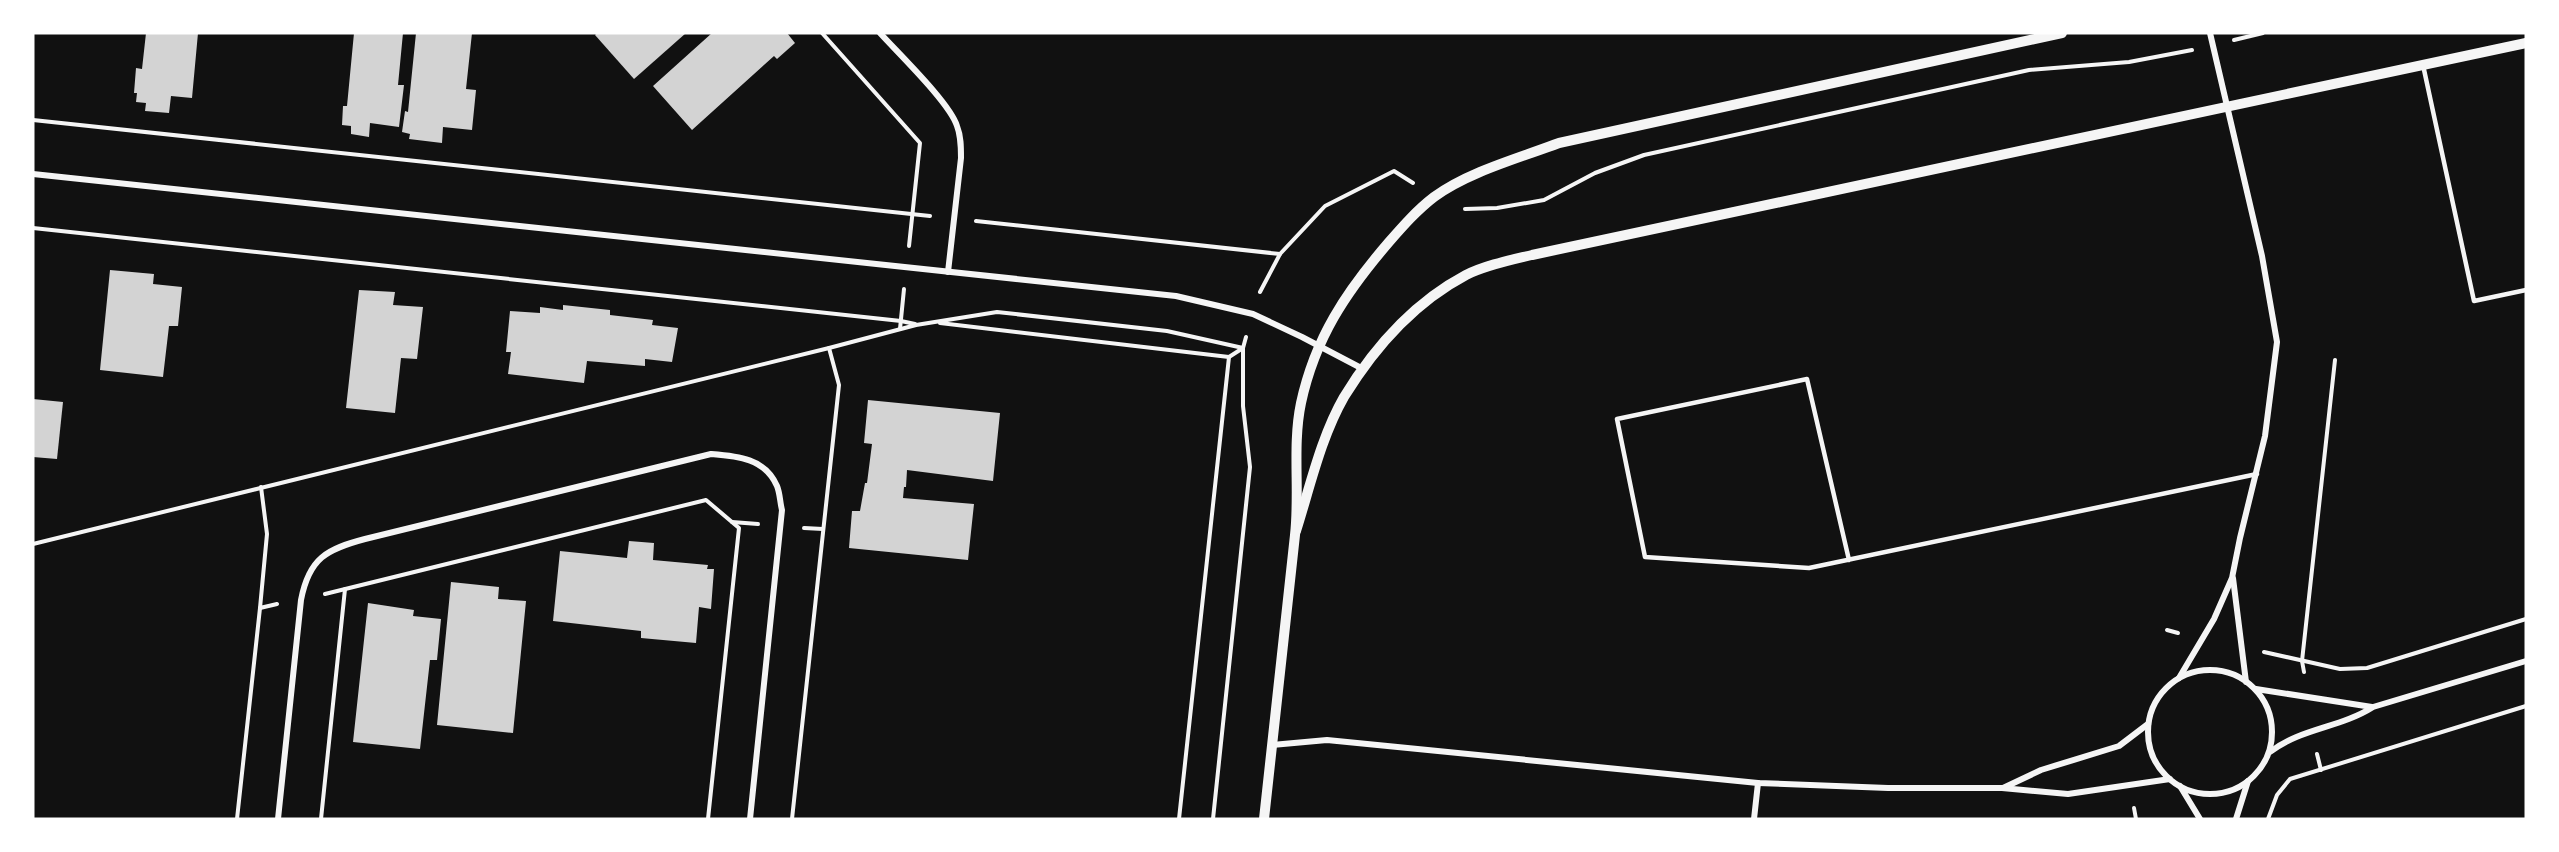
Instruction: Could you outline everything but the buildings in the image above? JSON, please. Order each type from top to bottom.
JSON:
[{"type":"street","points":[[880,33],[936,96],[957,124],[960,158],[948,272]]},
{"type":"street","points":[[1264,819],[1296,531],[1297,452],[1301,405],[1311,364],[1327,327],[1348,293],[1414,214],[1436,196],[1481,173],[1559,143],[2062,33]]},
{"type":"street","points":[[2179,678],[2214,619],[2232,578],[2257,474],[2276,367],[2277,342],[2262,256],[2210,33]]},
{"type":"street","points":[[1296,531],[1324,445],[1344,398],[1375,351],[1403,321],[1437,293],[1468,274],[1502,262],[2526,43]]},
{"type":"street","points":[[33,174],[1176,296],[1253,314],[1363,370]]},
{"type":"street","points":[[278,819],[304,583],[311,568],[325,554],[350,543],[711,454],[743,456],[763,468],[777,486],[782,510],[750,819]]},
{"type":"street","points":[[2232,578],[2246,682]]},
{"type":"street","points":[[2270,752],[2272,725],[2267,706],[2256,689],[2226,671],[2210,669],[2194,671],[2179,678],[2164,690],[2154,706],[2148,724],[2149,744],[2157,764],[2170,779],[2180,786],[2197,792],[2216,794],[2232,790],[2248,781],[2257,773],[2270,752],[2284,740],[2312,729],[2359,716],[2373,707],[2526,661]]},
{"type":"street","points":[[2256,689],[2373,707]]},
{"type":"street","points":[[2002,788],[2041,770],[2120,746],[2148,724]]},
{"type":"street","points":[[1272,745],[1327,740],[1758,783],[1888,788],[2002,788],[2068,794],[2170,779]]},
{"type":"street","points":[[2236,819],[2248,781]]},
{"type":"street","points":[[1754,819],[1758,783]]},
{"type":"street","points":[[2180,786],[2200,819]]},
{"type":"lane","points":[[2423,65],[2474,301],[2526,290]]},
{"type":"lane","points":[[1849,560],[1808,379],[1617,419],[1646,557],[1809,568],[1849,560],[2257,474]]},
{"type":"path","points":[[822,33],[920,143],[913,214]]},
{"type":"path","points":[[33,120],[1280,254],[1325,206],[1394,171],[1458,209],[1497,208],[1544,200],[1595,173],[1656,152],[2029,70],[2129,62],[2213,46],[2263,33]]},
{"type":"path","points":[[33,228],[901,321],[916,325]]},
{"type":"path","points":[[33,544],[916,325],[997,312],[1167,331],[1243,348]]},
{"type":"path","points":[[936,323],[1229,357],[1243,348]]},
{"type":"path","points":[[792,819],[839,385],[830,348]]},
{"type":"path","points":[[1213,819],[1249,476],[1243,406],[1243,348]]},
{"type":"path","points":[[1179,819],[1229,357]]},
{"type":"path","points":[[2308,698],[2302,661],[2335,360]]},
{"type":"path","points":[[237,819],[267,534],[261,487]]},
{"type":"path","points":[[260,608],[301,600],[706,500],[739,528],[708,819]]},
{"type":"path","points":[[321,819],[345,589]]},
{"type":"path","points":[[2302,661],[2340,669],[2367,668],[2526,618]]},
{"type":"path","points":[[2268,819],[2277,795],[2290,779],[2526,706]]},
{"type":"path","points":[[2312,729],[2321,770]]}]
